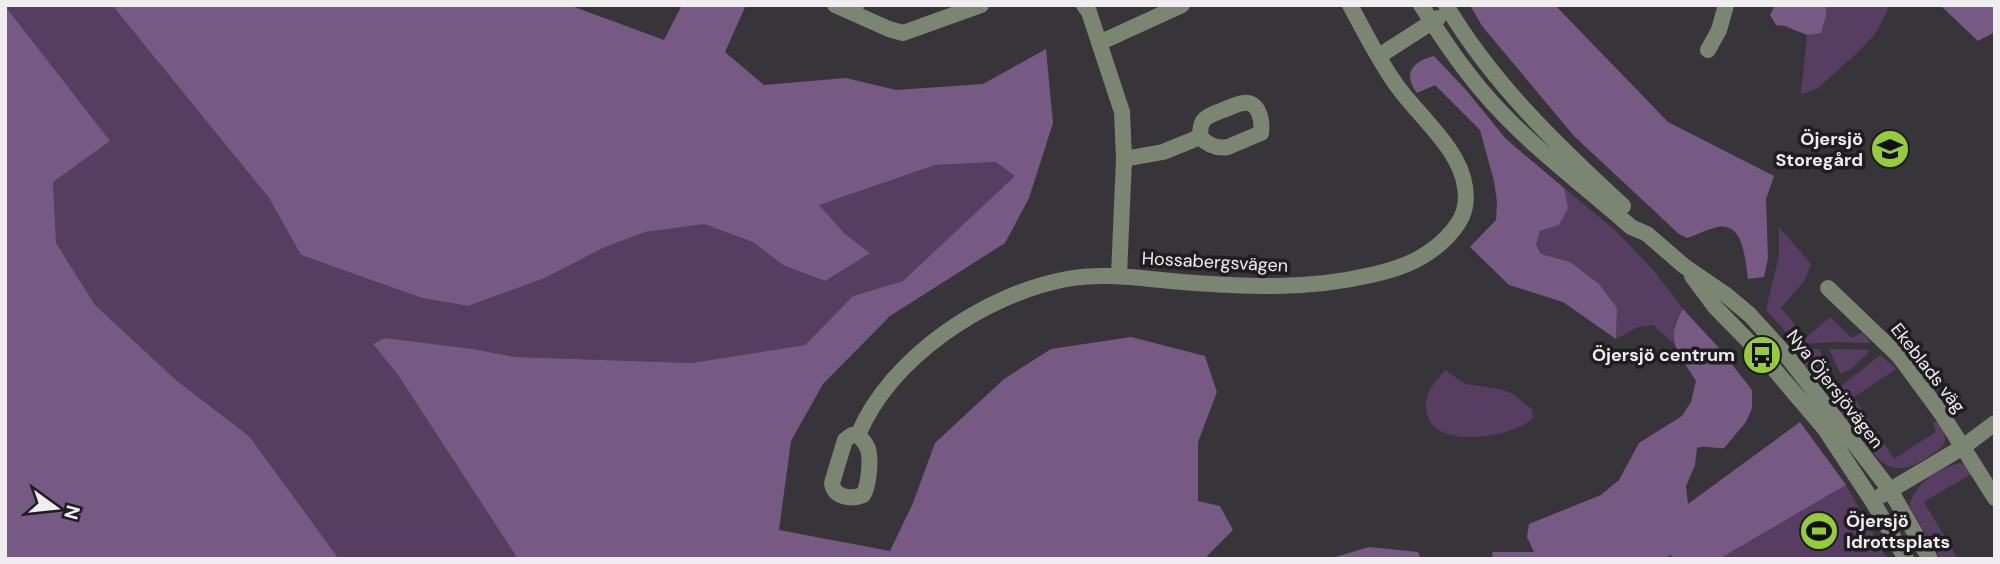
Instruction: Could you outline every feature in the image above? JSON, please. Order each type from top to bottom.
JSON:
[{"type":"street","points":[[835,5],[854,9],[889,29],[903,33],[981,5]]},
{"type":"street","points":[[1084,5],[1089,12],[1122,113],[1124,159],[1119,275]]},
{"type":"street","points":[[1099,43],[1182,5]]},
{"type":"street","name":"Hossabergsvägen","points":[[859,435],[878,399],[899,373],[938,338],[984,310],[1023,291],[1063,280],[1119,275],[1264,287],[1338,283],[1415,262],[1436,247],[1455,230],[1461,220],[1466,203],[1461,173],[1449,151],[1401,92],[1350,5]]},
{"type":"street","name":"Nya Öjersjövägen","points":[[1421,5],[1460,64],[1529,140],[1631,227],[1647,234],[1684,266],[1750,315],[1781,349],[1890,490],[1930,559]]},
{"type":"street","points":[[1708,50],[1719,30],[1726,5]]},
{"type":"street","points":[[1379,56],[1448,8]]},
{"type":"street","name":"Nya Öjersjövägen","points":[[1448,8],[1486,65],[1557,145],[1638,219],[1647,234]]},
{"type":"street","points":[[1124,159],[1163,152],[1200,137]]},
{"type":"street","name":"Nya Öjersjövägen","points":[[1684,266],[1715,307],[1762,355],[1825,429],[1873,502],[1906,559]]},
{"type":"street","name":"Ekeblads väg","points":[[1828,288],[1899,356],[1963,446],[1995,498]]},
{"type":"street","points":[[1873,502],[1995,423]]},
{"type":"shaded area","points":[[5,5],[112,5],[269,198],[301,255],[422,298],[468,306],[545,278],[603,248],[645,232],[704,223],[753,242],[783,265],[870,253],[845,234],[818,205],[935,165],[997,162],[1016,176],[903,281],[853,296],[805,345],[692,363],[515,357],[385,338],[373,344],[398,375],[518,559],[339,559],[249,436],[176,380],[95,305],[56,243],[53,182],[20,26]]},
{"type":"shaded area","points":[[112,5],[569,5],[664,40],[682,5],[746,5],[725,52],[764,85],[846,78],[896,90],[983,84],[1046,49],[1053,123],[1029,198],[1005,243],[890,316],[823,384],[791,441],[779,530],[890,551],[913,503],[935,443],[1004,379],[1051,349],[1131,337],[1205,356],[1217,392],[1198,442],[1198,501],[1220,506],[1233,530],[1207,556],[1208,559],[518,559],[398,375],[373,344],[385,338],[515,357],[692,363],[805,345],[853,296],[903,281],[1015,176],[996,162],[935,165],[819,205],[845,234],[870,253],[825,281],[783,265],[753,242],[704,224],[645,232],[603,248],[545,278],[468,306],[422,298],[301,255],[269,198]]},
{"type":"shaded area","points":[[1470,5],[1555,5],[1668,122],[1774,176],[1766,199],[1768,258],[1764,277],[1748,279],[1744,252],[1732,229],[1714,228],[1687,238],[1679,234],[1574,136],[1482,26]]},
{"type":"shaded area","points":[[1775,5],[1826,5],[1821,33],[1807,35],[1776,25],[1770,15]]},
{"type":"shaded area","points":[[1826,5],[1888,5],[1875,34],[1858,52],[1817,89],[1801,94],[1807,35],[1821,32]]},
{"type":"shaded area","points":[[1940,5],[1995,5],[1995,32],[1978,41]]},
{"type":"shaded area","points":[[5,6],[110,141],[53,182],[56,243],[95,305],[176,380],[249,436],[339,559],[5,559]]},
{"type":"shaded area","points":[[1434,56],[1506,139],[1564,188],[1568,208],[1559,225],[1540,231],[1536,245],[1541,254],[1570,262],[1599,284],[1617,308],[1616,339],[1563,302],[1509,285],[1470,247],[1496,220],[1494,181],[1480,130],[1435,85],[1417,93],[1413,86],[1410,79],[1412,69],[1420,61]]},
{"type":"shaded area","points":[[1564,188],[1616,231],[1654,271],[1683,309],[1675,323],[1673,343],[1653,325],[1638,327],[1616,339],[1617,308],[1570,262],[1541,254],[1536,245],[1540,231],[1559,225],[1567,208]]},
{"type":"shaded area","points":[[1779,227],[1811,264],[1805,280],[1781,308],[1806,338],[1830,317],[1852,338],[1862,332],[1871,343],[1802,344],[1794,341],[1766,310],[1779,256]]},
{"type":"shaded area","points":[[1683,309],[1719,348],[1752,390],[1752,408],[1746,422],[1724,448],[1697,448],[1695,465],[1686,486],[1688,504],[1800,422],[1846,485],[1719,559],[1672,559],[1671,555],[1662,559],[1493,559],[1492,552],[1534,552],[1527,537],[1529,524],[1601,495],[1619,480],[1639,443],[1682,416],[1691,402],[1696,381],[1679,354],[1674,339],[1677,321]]},
{"type":"shaded area","points":[[1793,349],[1819,349],[1832,375],[1820,386]]},
{"type":"shaded area","points":[[1829,349],[1869,352],[1850,370],[1840,373]]},
{"type":"shaded area","points":[[1880,355],[1896,369],[1854,397],[1894,459],[1936,432],[1933,422],[1939,422],[1945,436],[1943,446],[1907,467],[1895,468],[1882,462],[1828,397]]},
{"type":"shaded area","points":[[1445,370],[1465,384],[1511,393],[1532,409],[1533,418],[1509,431],[1493,435],[1476,437],[1444,433],[1433,425],[1426,406],[1429,392]]},
{"type":"shaded area","points":[[1960,463],[1968,465],[1971,474],[1924,502],[1958,559],[1941,559],[1909,506],[1917,490],[1928,478]]},
{"type":"shaded area","name":"Öjersjö Idrottsplats","points":[[1846,485],[1887,559],[1719,559]]},
{"type":"shaded area","points":[[1369,547],[1418,552],[1421,559],[1329,559]]},
{"type":"place","name":"Öjersjö Storegård","points":[[1890,149]]},
{"type":"place","name":"Öjersjö centrum","points":[[1762,355]]},
{"type":"place","name":"Öjersjö Idrottsplats","points":[[1819,531]]}]
